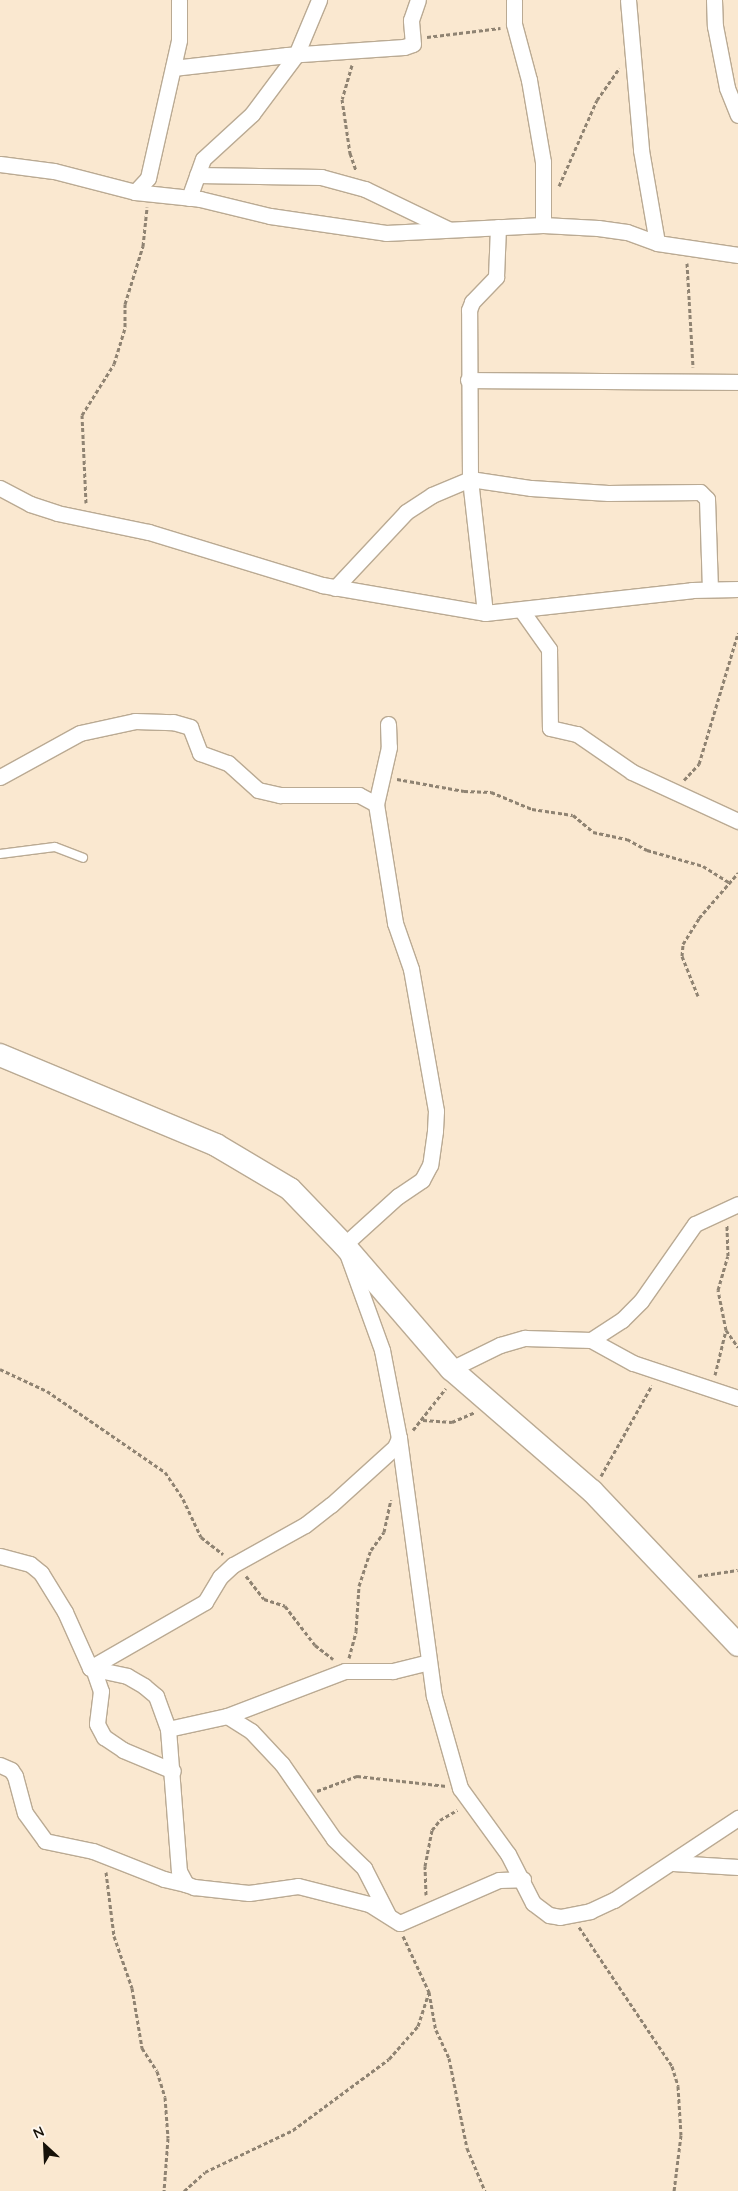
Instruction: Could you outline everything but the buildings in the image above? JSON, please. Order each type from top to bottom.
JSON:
[{"type":"street","points":[[142,192],[148,178],[179,40],[179,0]]},
{"type":"street","points":[[189,198],[203,159],[252,114],[296,55],[319,0]]},
{"type":"street","points":[[173,68],[296,55],[404,47],[413,44],[411,20],[418,0]]},
{"type":"street","points":[[514,0],[514,24],[529,80],[543,162],[543,225]]},
{"type":"street","points":[[628,0],[634,50],[641,150],[657,243]]},
{"type":"street","points":[[714,0],[715,26],[724,70],[738,115]]},
{"type":"street","points":[[0,164],[54,171],[142,192],[189,198],[270,216],[386,233],[543,225],[627,232],[657,243],[738,255]]},
{"type":"street","points":[[197,175],[320,176],[365,189],[450,230]]},
{"type":"street","points":[[485,613],[470,479],[469,310],[472,302],[496,278],[498,227]]},
{"type":"street","points":[[468,380],[738,382]]},
{"type":"street","points":[[335,588],[406,512],[432,495],[470,479],[530,488],[608,493],[700,492],[707,499],[710,589]]},
{"type":"street","points":[[0,488],[30,504],[87,519],[149,532],[335,588],[485,613],[710,589],[738,588]]},
{"type":"street","points":[[522,610],[545,639],[549,649],[550,728],[576,734],[632,772],[738,821]]},
{"type":"street","points":[[0,777],[80,734],[135,721],[173,722],[190,727],[200,754],[228,763],[258,790],[280,795],[359,795],[376,804]]},
{"type":"street","points":[[344,1244],[398,1196],[422,1180],[430,1165],[435,1131],[436,1111],[411,969],[395,923],[376,804],[389,747],[388,724]]},
{"type":"street","points":[[0,1055],[216,1145],[290,1189],[344,1244],[458,1374],[592,1491],[738,1646]]},
{"type":"street","points":[[590,1340],[622,1320],[641,1301],[695,1224],[736,1205]]},
{"type":"street","points":[[344,1244],[382,1350],[399,1438],[434,1696],[460,1788],[523,1879],[539,1910],[549,1915],[572,1917],[614,1900],[673,1863],[738,1818]]},
{"type":"street","points":[[458,1374],[500,1344],[525,1338],[590,1340],[633,1363],[738,1398]]},
{"type":"street","points":[[92,1669],[191,1612],[212,1594],[220,1577],[233,1565],[305,1525],[331,1505],[395,1447],[399,1438]]},
{"type":"street","points":[[0,1556],[30,1564],[41,1573],[65,1612],[92,1669],[100,1691],[97,1724],[104,1737],[123,1750],[173,1771]]},
{"type":"street","points":[[168,1729],[227,1716],[346,1669],[393,1671],[428,1662]]},
{"type":"street","points":[[92,1669],[128,1676],[156,1696],[168,1729],[173,1771],[178,1859],[186,1884]]},
{"type":"street","points":[[227,1716],[250,1731],[305,1794],[334,1839],[364,1868],[392,1918]]},
{"type":"street","points":[[0,1765],[11,1770],[15,1776],[26,1813],[45,1841],[102,1854],[164,1879],[186,1884],[249,1893],[298,1886],[369,1904],[392,1918],[408,1922],[498,1880],[523,1879]]},
{"type":"street","points":[[673,1863],[738,1867]]},
{"type":"lane","points":[[0,854],[56,847],[83,858]]},
{"type":"path","points":[[414,39],[494,30],[514,24]]},
{"type":"path","points":[[543,205],[560,185],[602,89],[634,50]]},
{"type":"path","points":[[358,51],[344,84],[342,99],[351,161],[365,189]]},
{"type":"path","points":[[87,519],[82,414],[84,406],[114,364],[125,327],[125,304],[142,246],[142,192]]},
{"type":"path","points":[[687,247],[694,383]]},
{"type":"path","points":[[667,787],[687,779],[699,764],[738,634]]},
{"type":"path","points":[[382,778],[464,791],[491,792],[532,808],[574,816],[593,832],[627,839],[648,850],[703,866],[730,883]]},
{"type":"path","points":[[698,996],[682,956],[683,944],[699,918],[738,873]]},
{"type":"path","points":[[736,1205],[726,1226],[728,1256],[718,1290],[726,1330],[738,1347]]},
{"type":"path","points":[[714,1390],[716,1361],[726,1330]]},
{"type":"path","points":[[0,1369],[47,1392],[165,1472],[183,1499],[202,1537],[248,1578],[264,1599],[285,1606],[322,1652],[346,1669],[356,1631],[358,1586],[371,1550],[384,1532],[391,1494]]},
{"type":"path","points":[[592,1491],[659,1372]]},
{"type":"path","points":[[399,1438],[422,1420],[443,1390],[458,1374]]},
{"type":"path","points":[[422,1420],[452,1422],[493,1403]]},
{"type":"path","points":[[684,1588],[704,1574],[738,1570]]},
{"type":"path","points":[[305,1794],[357,1776],[460,1788]]},
{"type":"path","points":[[425,1914],[425,1866],[432,1830],[440,1820],[471,1802]]},
{"type":"path","points":[[102,1854],[114,1936],[132,1988],[142,2048],[157,2071],[165,2097],[168,2138],[164,2191]]},
{"type":"path","points":[[572,1917],[672,2066],[678,2086],[681,2135],[674,2191]]},
{"type":"path","points":[[392,1918],[422,1972],[429,1992],[436,2030],[449,2058],[467,2148],[485,2191]]},
{"type":"path","points":[[184,2191],[206,2172],[294,2130],[389,2059],[418,2026],[429,1992]]}]
